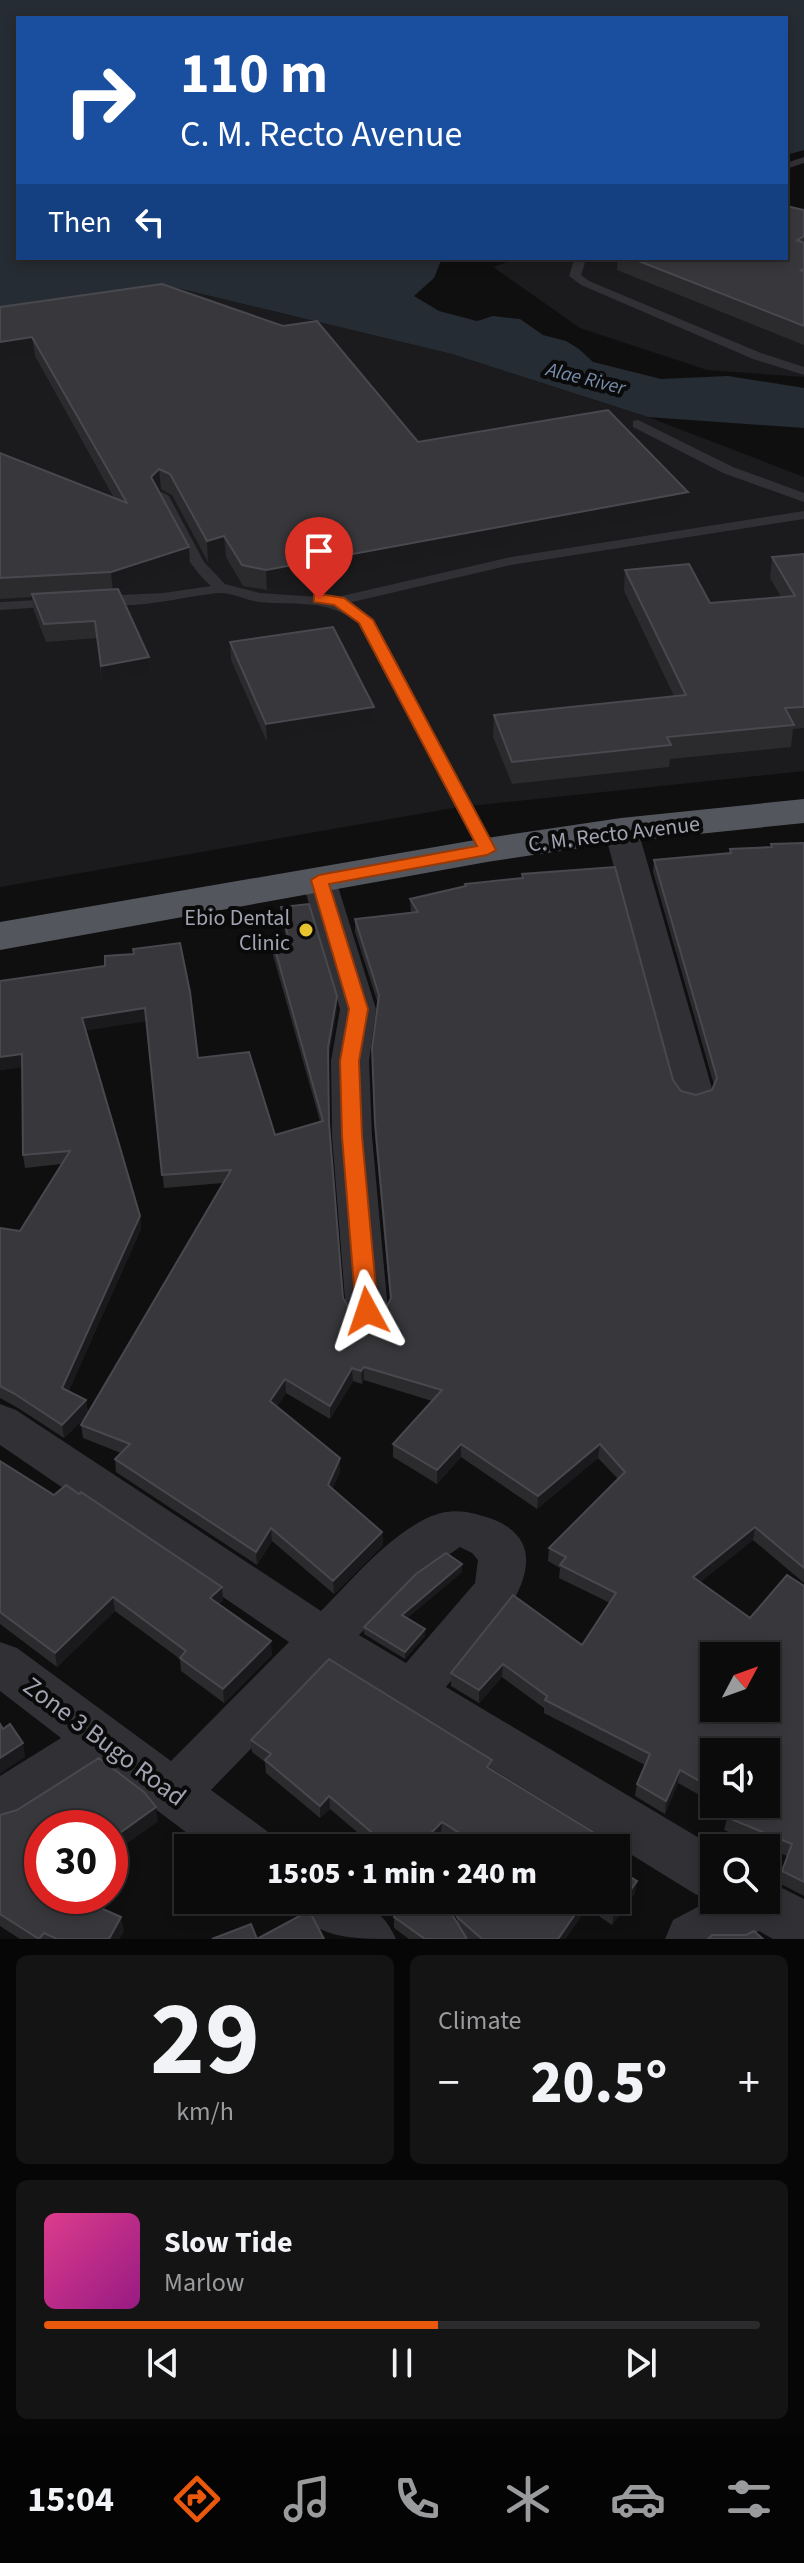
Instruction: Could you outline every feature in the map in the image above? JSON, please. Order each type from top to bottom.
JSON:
[{"type":"highway","name":"C. M. Recto Avenue","points":[[0,936],[487,850],[621,830],[804,811]]},
{"type":"street","points":[[621,830],[694,1092]]},
{"type":"street","points":[[319,880],[358,1009],[350,1061],[367,1311]]},
{"type":"street","points":[[0,1422],[325,1640],[700,1868]]},
{"type":"street","points":[[174,1793],[397,1565],[424,1543],[443,1532],[460,1528],[489,1539],[502,1554],[502,1575],[494,1595],[411,1693]]},
{"type":"street","name":"Zone 3 Bugo Road","points":[[0,1663],[229,1834]]},
{"type":"street","points":[[0,1804],[103,1739]]},
{"type":"street","points":[[336,1914],[369,1939]]},
{"type":"street","points":[[692,1939],[719,1914]]},
{"type":"street","points":[[780,1914],[804,1927]]},
{"type":"lane","points":[[579,263],[575,276],[585,283],[757,356],[804,371]]},
{"type":"lane","points":[[638,424],[728,470],[804,498]]},
{"type":"lane","points":[[162,496],[205,574],[225,588],[253,597],[338,601],[409,581],[484,565],[804,515]]},
{"type":"lane","points":[[0,606],[163,597],[225,588]]},
{"type":"lane","points":[[338,601],[365,620],[487,850]]},
{"type":"shaded area","points":[[804,229],[804,377],[707,370],[580,328],[493,267],[512,260],[788,260]]},
{"type":"shaded area","points":[[173,287],[452,354],[648,417],[804,477],[804,771],[459,807],[0,887],[0,310]]},
{"type":"water","name":"Alae River","points":[[0,0],[804,0],[804,150],[788,154],[788,16],[16,16],[16,260],[441,260],[434,278],[414,296],[439,311],[477,321],[493,316],[520,319],[543,335],[566,341],[593,362],[661,379],[728,376],[804,388],[804,428],[648,417],[452,354],[173,287],[0,310]]},
{"type":"building","points":[[788,206],[804,210],[804,236],[797,240],[804,243],[804,269],[801,270],[804,272],[804,326],[636,260],[788,260]]},
{"type":"building","points":[[162,284],[283,326],[317,321],[418,442],[608,410],[688,492],[266,570],[242,565],[224,536],[207,541],[170,474],[159,469],[151,477],[189,547],[111,572],[0,578],[0,453],[127,503],[32,337],[0,342],[0,307]]},
{"type":"building","points":[[804,554],[804,707],[785,708],[794,725],[667,737],[671,745],[512,762],[494,715],[686,695],[625,570],[689,564],[710,603],[795,596],[772,557]]},
{"type":"building","points":[[118,589],[149,657],[101,666],[95,621],[44,624],[32,594]]},
{"type":"building","points":[[333,627],[374,707],[266,724],[230,642]]},
{"type":"building","points":[[804,843],[804,1568],[755,1527],[693,1577],[750,1618],[787,1575],[804,1586],[804,1882],[782,1871],[792,1844],[780,1839],[780,1834],[768,1834],[728,1818],[780,1818],[780,1738],[700,1738],[700,1781],[680,1770],[666,1801],[637,1784],[650,1754],[545,1700],[547,1696],[503,1664],[479,1690],[451,1673],[513,1595],[582,1645],[616,1593],[560,1565],[566,1557],[549,1548],[625,1472],[600,1444],[538,1496],[461,1444],[437,1470],[393,1444],[442,1390],[364,1367],[361,1371],[352,1368],[330,1406],[285,1379],[270,1401],[340,1458],[328,1485],[382,1532],[333,1581],[271,1528],[256,1552],[115,1459],[130,1444],[81,1425],[231,1170],[162,1175],[145,1008],[82,1018],[140,1216],[62,1388],[86,1400],[62,1425],[0,1386],[0,1228],[20,1231],[70,1151],[23,1155],[22,1054],[0,1057],[0,981],[105,966],[105,956],[134,954],[133,949],[180,943],[198,1058],[249,1052],[275,1135],[323,1121],[273,942],[289,940],[281,907],[309,904],[337,996],[328,1048],[329,1123],[343,1298],[351,1312],[368,1317],[385,1310],[391,1298],[375,1123],[372,1048],[379,995],[355,919],[418,912],[410,899],[465,884],[523,878],[522,874],[615,867],[673,1080],[681,1091],[696,1095],[712,1090],[717,1078],[654,860],[731,853],[730,849],[772,847],[771,844]]},
{"type":"building","points":[[0,1461],[54,1495],[66,1485],[79,1494],[81,1492],[222,1587],[210,1598],[271,1641],[223,1689],[180,1658],[186,1651],[113,1597],[55,1653],[0,1612]]},
{"type":"building","points":[[446,1553],[462,1564],[402,1615],[425,1629],[405,1652],[364,1627],[416,1574]]},
{"type":"building","points":[[329,1659],[492,1760],[487,1767],[596,1834],[461,1834],[442,1822],[430,1834],[374,1834],[329,1796],[320,1806],[265,1760],[271,1754],[251,1740]]},
{"type":"building","points":[[0,1724],[3,1729],[10,1724],[23,1743],[0,1758]]},
{"type":"building","points":[[99,1758],[144,1792],[156,1807],[128,1827],[128,1810],[24,1810],[24,1914],[114,1914],[121,1917],[109,1939],[57,1939],[44,1933],[39,1939],[0,1914],[0,1815],[17,1810]]},
{"type":"building","points":[[630,1877],[637,1881],[630,1891]]},
{"type":"building","points":[[303,1914],[311,1914],[324,1939],[257,1939]]},
{"type":"building","points":[[396,1914],[452,1914],[467,1939],[425,1939],[394,1917]]},
{"type":"building","points":[[459,1914],[575,1914],[558,1939],[482,1939],[457,1917]]},
{"type":"building","points":[[251,1924],[257,1939],[212,1939]]},
{"type":"building","points":[[754,1931],[763,1939],[708,1939],[712,1935],[746,1935]]},
{"type":"place","name":"Ebio Dental Clinic","points":[[306,930]]},
{"type":"route","points":[[319,599],[338,601],[355,610],[365,620],[487,850],[319,880],[358,1009],[350,1061],[352,1136],[367,1311]]}]
